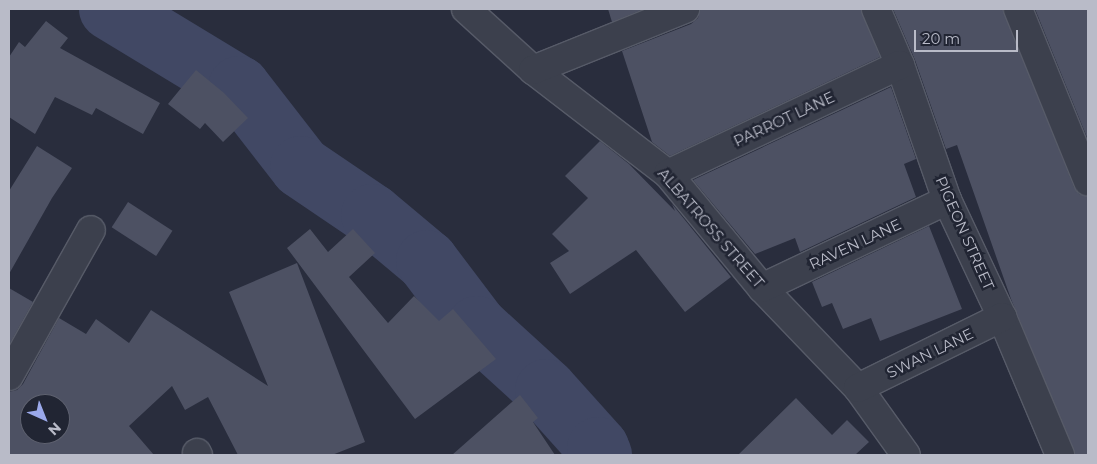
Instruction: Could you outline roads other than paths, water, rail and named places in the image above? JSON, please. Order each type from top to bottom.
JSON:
[{"type":"street","name":"ALBATROSS STREET","points":[[466,9],[533,70],[668,174],[762,288],[858,388],[906,455]]},
{"type":"street","points":[[533,70],[685,9]]},
{"type":"street","name":"PIGEON STREET","points":[[876,9],[900,65],[947,200],[1002,317],[1060,455]]},
{"type":"street","points":[[1018,9],[1088,181]]},
{"type":"street","name":"PARROT LANE","points":[[668,174],[900,65]]},
{"type":"street","name":"RAVEN LANE","points":[[762,288],[947,200]]},
{"type":"street","points":[[9,376],[91,230]]},
{"type":"street","name":"SWAN LANE","points":[[858,388],[1002,317]]},
{"type":"waterway","points":[[110,9],[239,87],[301,167],[372,215],[427,261],[477,327],[546,390],[598,448],[601,455]]}]
